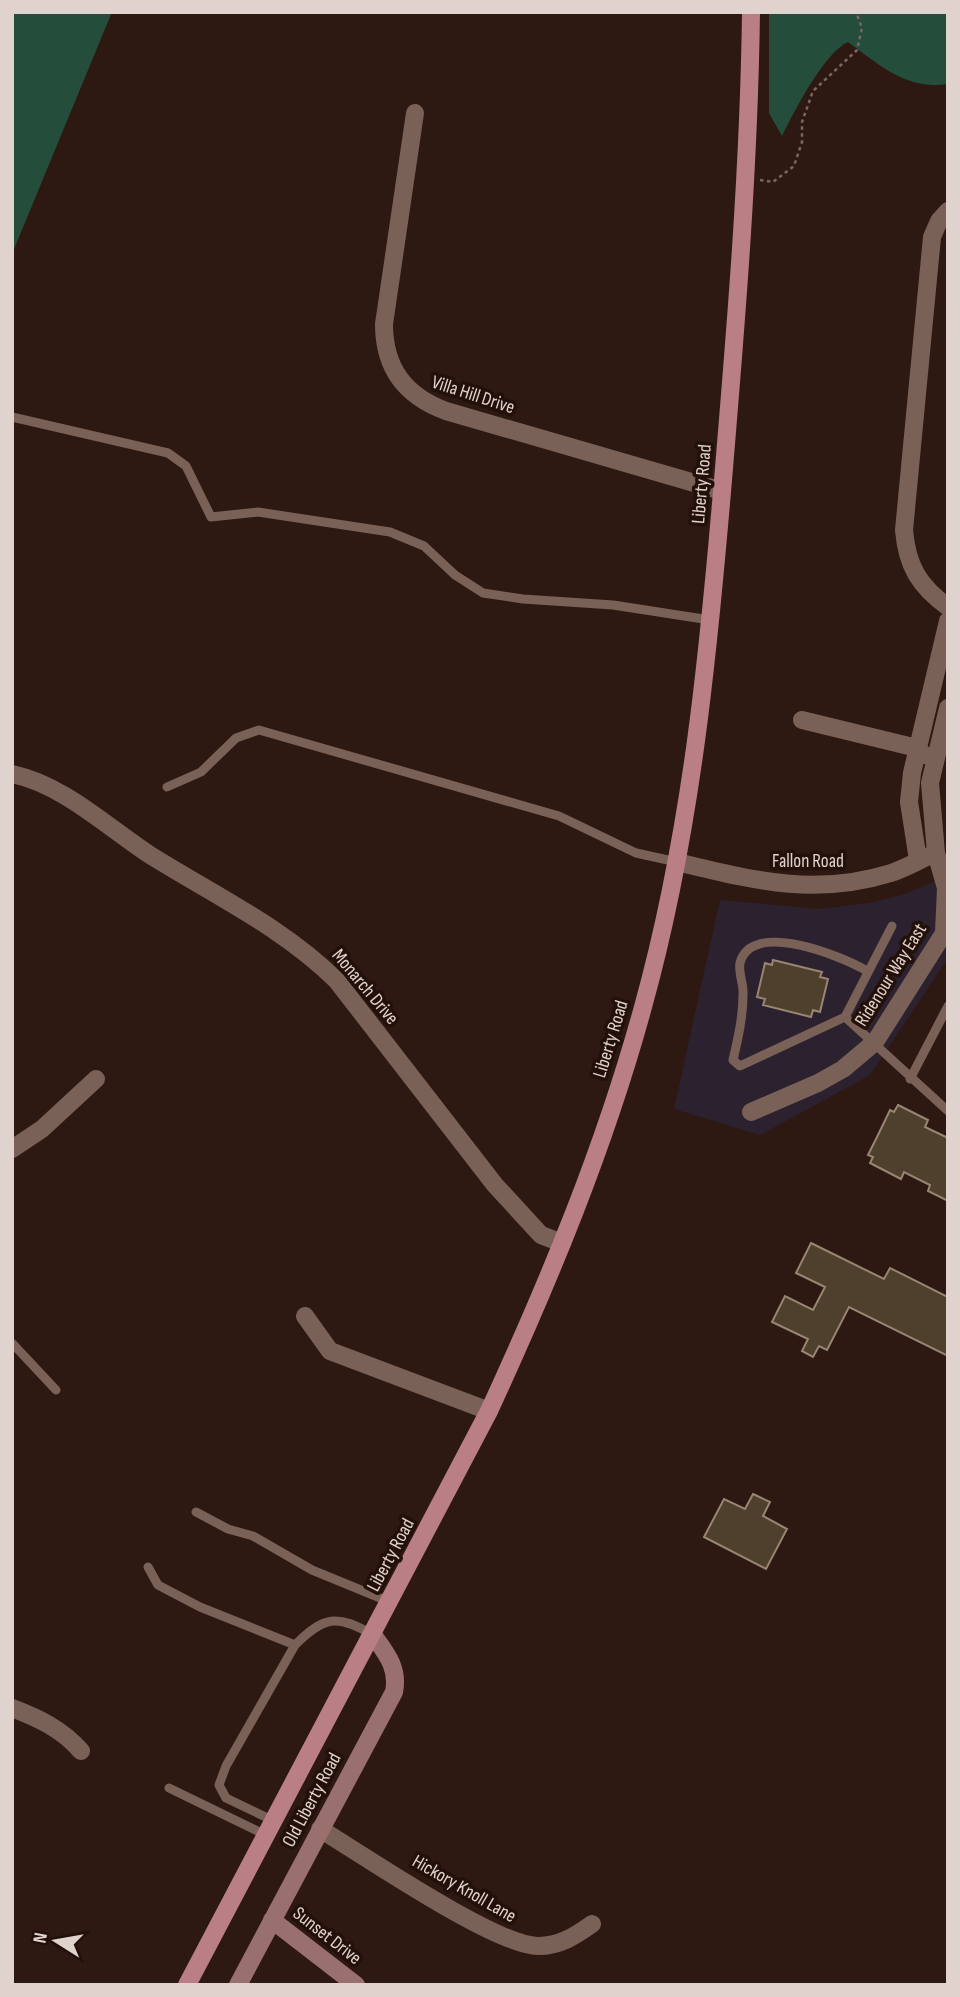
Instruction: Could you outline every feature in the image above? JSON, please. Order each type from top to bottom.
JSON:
[{"type":"main road","name":"Liberty Road","points":[[187,1985],[489,1411],[562,1243],[627,1062],[649,985],[677,862],[694,763],[722,491],[746,177],[751,12]]},
{"type":"street","name":"Villa Hill Drive","points":[[415,113],[384,324],[387,357],[397,377],[425,404],[722,491]]},
{"type":"street","points":[[948,212],[939,221],[932,237],[904,530],[906,554],[914,575],[929,593],[948,607]]},
{"type":"street","points":[[918,860],[909,802],[917,748],[948,621]]},
{"type":"street","points":[[927,711],[947,713]]},
{"type":"street","name":"Ridenour Way East","points":[[751,1112],[843,1069],[875,1042],[944,933],[946,888],[936,853],[931,815],[934,765],[947,713]]},
{"type":"street","points":[[802,720],[917,748],[934,765]]},
{"type":"street","name":"Monarch Drive","points":[[12,774],[51,788],[149,854],[309,953],[337,981],[495,1185],[541,1234],[562,1243]]},
{"type":"street","name":"Fallon Road","points":[[677,862],[756,881],[795,886],[846,884],[893,872],[936,853]]},
{"type":"street","points":[[12,1149],[42,1129],[96,1079]]},
{"type":"street","points":[[304,1316],[330,1351],[489,1411]]},
{"type":"street","name":"Old Liberty Road","points":[[238,1985],[394,1692],[396,1682],[393,1665],[373,1634]]},
{"type":"street","points":[[12,1708],[52,1726],[81,1751]]},
{"type":"street","name":"Hickory Knoll Lane","points":[[320,1829],[487,1929],[518,1943],[553,1945],[570,1939],[592,1924]]},
{"type":"street","name":"Sunset Drive","points":[[272,1920],[356,1985]]},
{"type":"lane","points":[[12,417],[168,453],[186,466],[211,517],[258,512],[390,532],[424,546],[455,575],[483,593],[523,599],[613,605],[710,620]]},
{"type":"lane","points":[[167,787],[201,772],[236,738],[259,730],[559,816],[636,853],[677,862]]},
{"type":"lane","points":[[867,971],[853,963],[780,940],[760,942],[746,950],[739,964],[744,990],[742,1016],[733,1059],[740,1066],[845,1017],[892,926]]},
{"type":"lane","points":[[910,1079],[948,1006]]},
{"type":"lane","points":[[845,1017],[948,1111]]},
{"type":"lane","points":[[12,1343],[56,1390]]},
{"type":"lane","points":[[196,1512],[228,1530],[253,1536],[312,1570],[390,1602]]},
{"type":"lane","points":[[148,1567],[158,1585],[200,1607],[295,1645]]},
{"type":"lane","points":[[270,1828],[226,1798],[219,1785],[226,1766],[295,1645],[312,1627],[325,1621],[349,1621],[373,1634]]},
{"type":"lane","points":[[169,1788],[270,1828]]},
{"type":"path","points":[[746,177],[773,182],[794,166],[802,142],[802,122],[813,91],[857,50],[862,28],[856,12]]},
{"type":"shaded area","points":[[948,876],[948,958],[870,1075],[760,1135],[674,1109],[720,900],[819,909],[869,903],[905,894]]},
{"type":"green space","points":[[12,12],[112,12],[12,254]]},
{"type":"green space","points":[[769,12],[948,12],[948,84],[919,83],[894,74],[848,42],[829,58],[820,70],[782,136],[769,113]]},
{"type":"building","points":[[773,960],[822,972],[820,977],[828,979],[820,1012],[813,1010],[811,1017],[763,1005],[765,999],[757,997],[765,963],[772,965]]},
{"type":"building","points":[[898,1105],[928,1120],[925,1127],[948,1138],[948,1201],[928,1191],[930,1185],[904,1172],[901,1179],[870,1163],[873,1157],[868,1155],[890,1110],[894,1112]]},
{"type":"building","points":[[811,1243],[884,1279],[890,1268],[948,1297],[948,1356],[849,1307],[827,1350],[819,1346],[813,1357],[802,1351],[808,1339],[772,1322],[785,1296],[813,1310],[825,1287],[796,1273]]},
{"type":"building","points":[[753,1494],[770,1502],[763,1516],[787,1529],[766,1569],[704,1537],[724,1499],[745,1509]]}]
